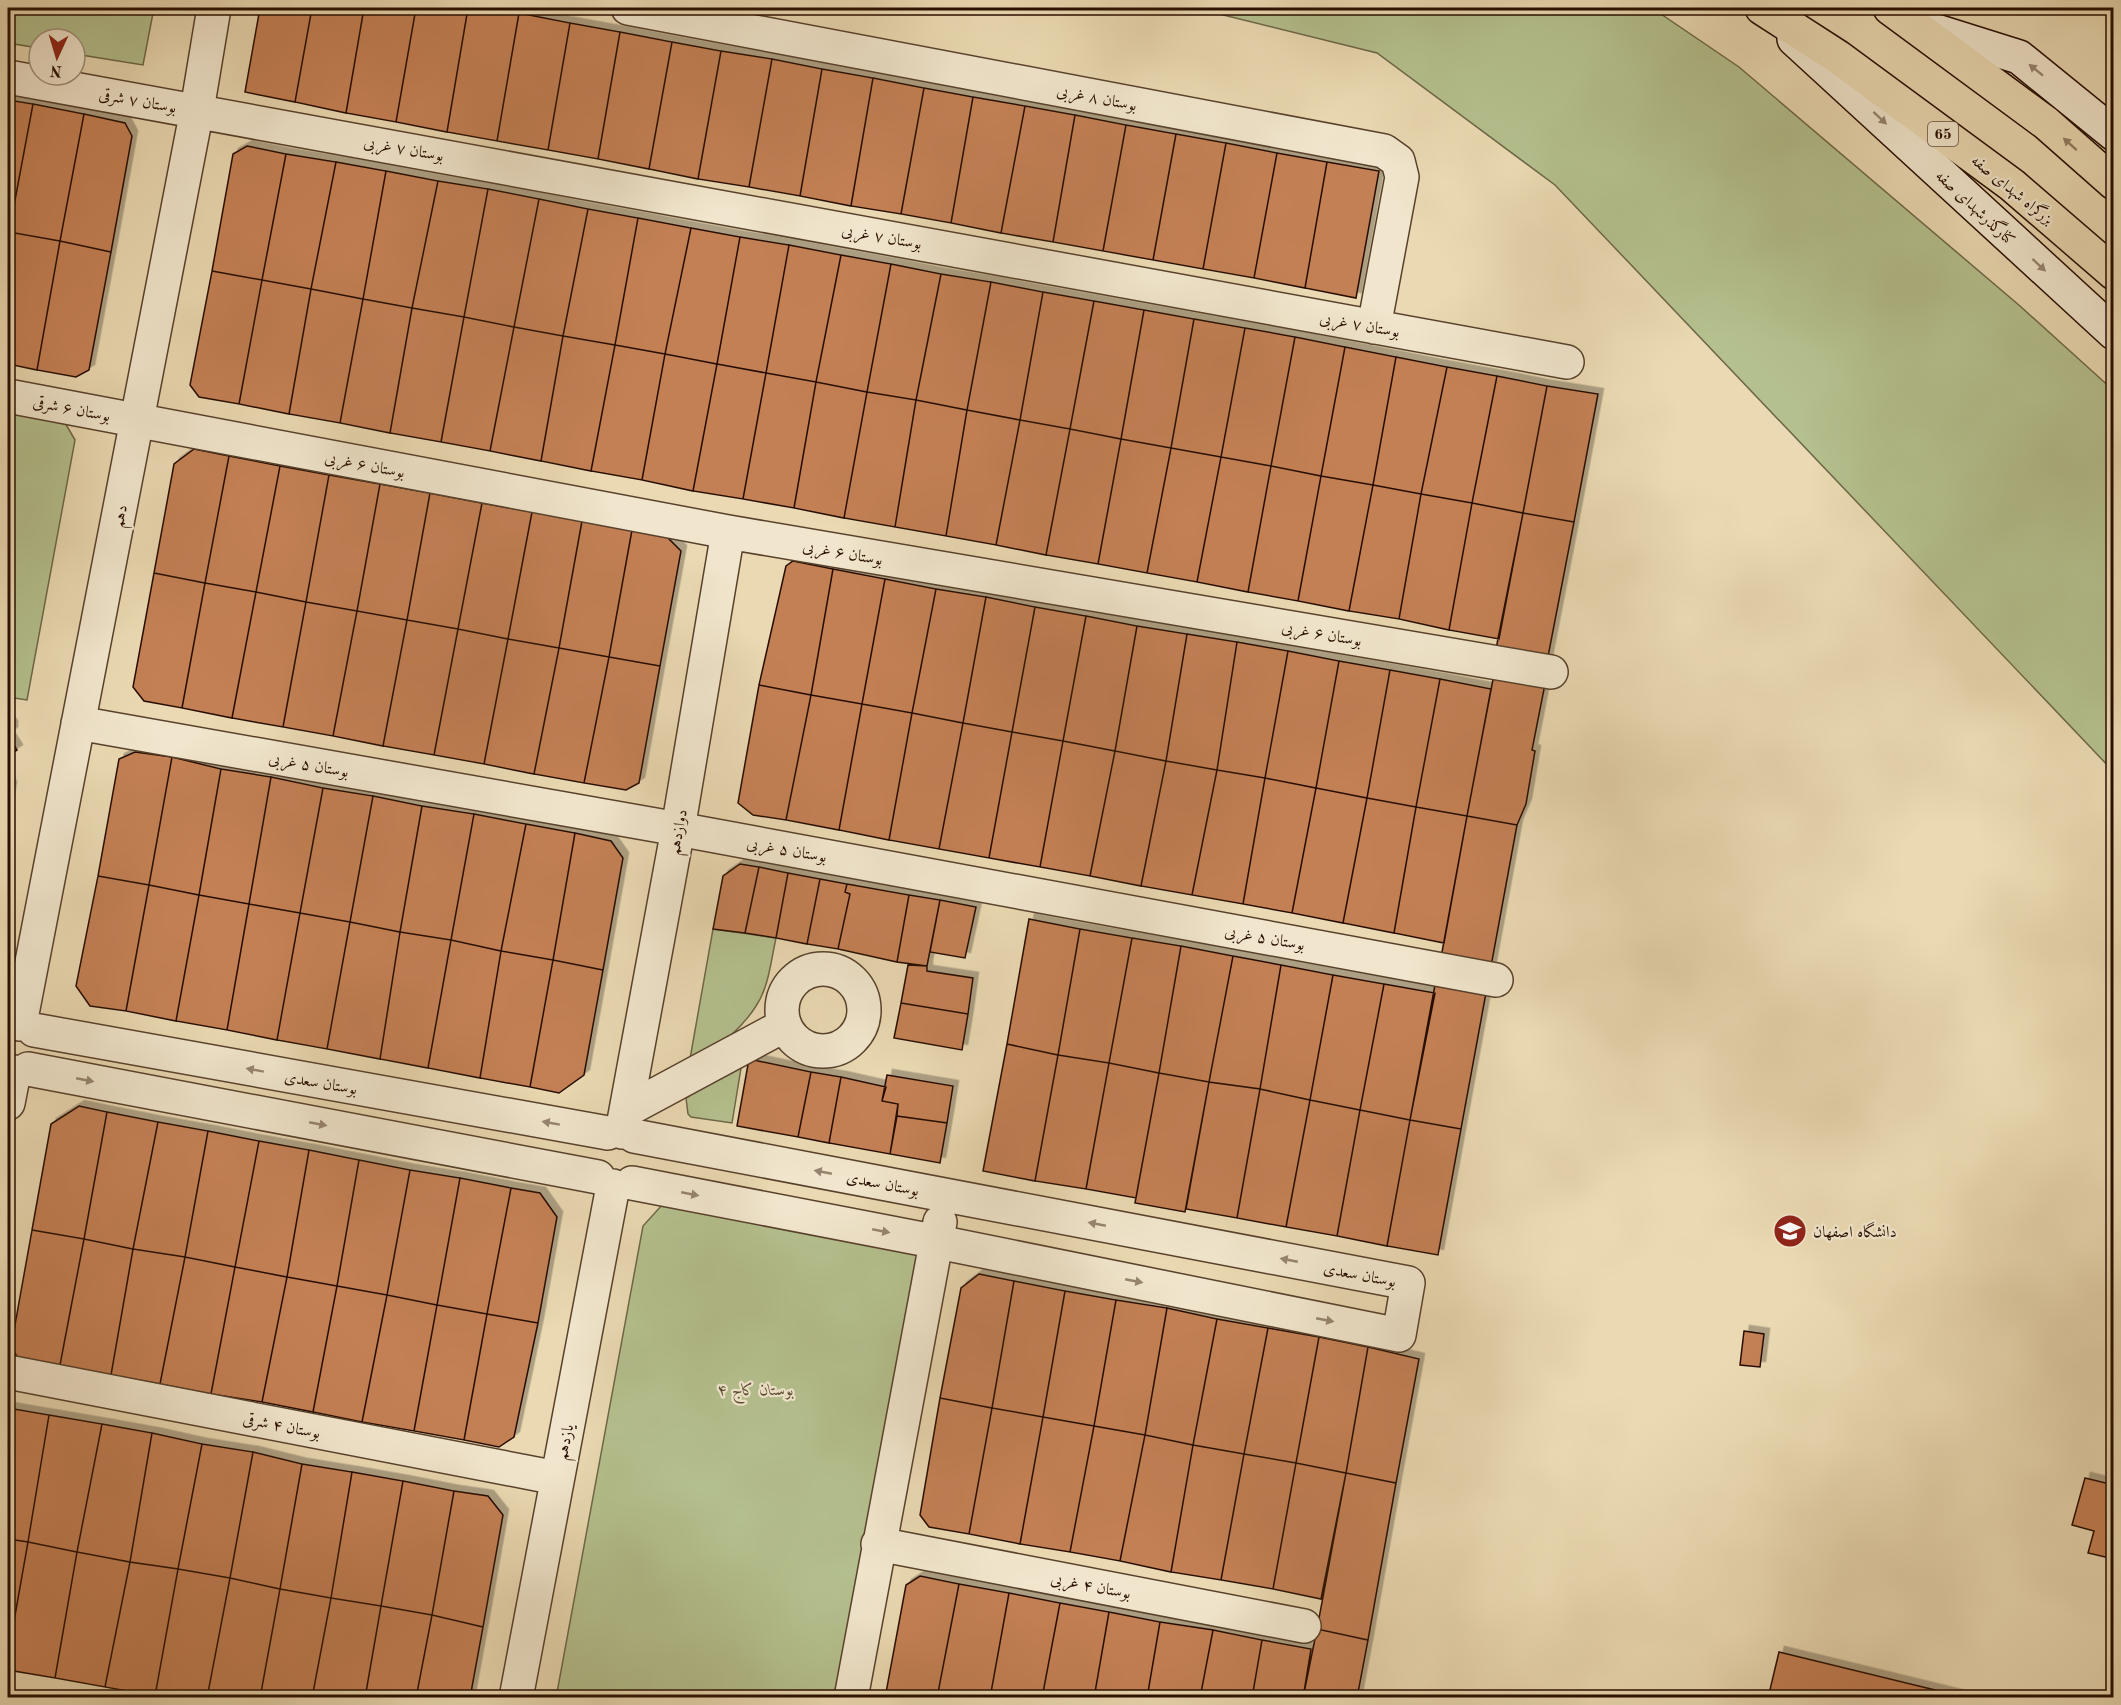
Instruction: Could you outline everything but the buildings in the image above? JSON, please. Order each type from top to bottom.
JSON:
[{"type":"highway","name":"بزرگراه شهدای صفه","points":[[1761,8],[1838,57],[2012,185],[2114,273]]},
{"type":"highway","points":[[1900,15],[2046,123],[2114,183]]},
{"type":"street","name":"دهم","points":[[16,1071],[34,1065],[41,1052],[41,1044],[20,1026],[197,110],[214,8]]},
{"type":"street","name":"بوستان ۸ غربی","points":[[628,8],[1384,151],[1398,161],[1402,177],[1374,327]]},
{"type":"street","name":"کنارگذرشهدای صفه","points":[[1761,8],[2114,333]]},
{"type":"street","points":[[1900,15],[2019,57],[2114,134]]},
{"type":"street","name":"بوستان ۷ شرقی","points":[[8,77],[197,110]]},
{"type":"street","name":"بوستان ۷ غربی","points":[[197,110],[1567,362]]},
{"type":"street","name":"بوستان ۶ شرقی","points":[[8,396],[137,421]]},
{"type":"street","name":"بوستان ۶ غربی","points":[[137,421],[728,532],[1551,672]]},
{"type":"street","name":"دوازدهم","points":[[623,1128],[678,829],[728,532]]},
{"type":"street","name":"بوستان ۵ غربی","points":[[78,723],[678,829],[1496,980]]},
{"type":"street","points":[[623,1128],[640,1142],[646,1160],[644,1168],[614,1182],[593,1170],[591,1152],[595,1144],[785,1025]]},
{"type":"street","name":"بوستان سعدی","points":[[16,1071],[938,1242],[1399,1335],[1408,1282],[944,1195],[623,1128],[20,1026]]},
{"type":"street","points":[[8,1103],[16,1071]]},
{"type":"street","name":"یازدهم","points":[[516,1698],[614,1182]]},
{"type":"street","points":[[851,1698],[878,1544],[938,1242],[944,1195]]},
{"type":"street","name":"بوستان ۴ شرقی","points":[[8,1372],[558,1478]]},
{"type":"street","name":"بوستان ۴ غربی","points":[[878,1544],[1304,1626]]},
{"type":"green space","points":[[8,8],[154,8],[143,65],[87,56],[87,27],[27,27],[27,46],[8,43]]},
{"type":"green space","points":[[1195,8],[1652,8],[1739,67],[2020,306],[2113,390],[2113,771],[1555,185],[1377,53]]},
{"type":"green space","points":[[8,411],[64,421],[75,440],[27,700],[8,697]]},
{"type":"green space","points":[[713,929],[776,938],[767,982],[756,1006],[734,1033],[688,1070]]},
{"type":"green space","points":[[742,1062],[732,1123],[691,1117],[688,1114],[686,1098]]},
{"type":"green space","name":"بوستان کاج ۴","points":[[662,1205],[917,1251],[920,1277],[842,1697],[556,1698],[643,1226]]},
{"type":"place","name":"دانشگاه اصفهان","points":[[1790,1231]]}]
